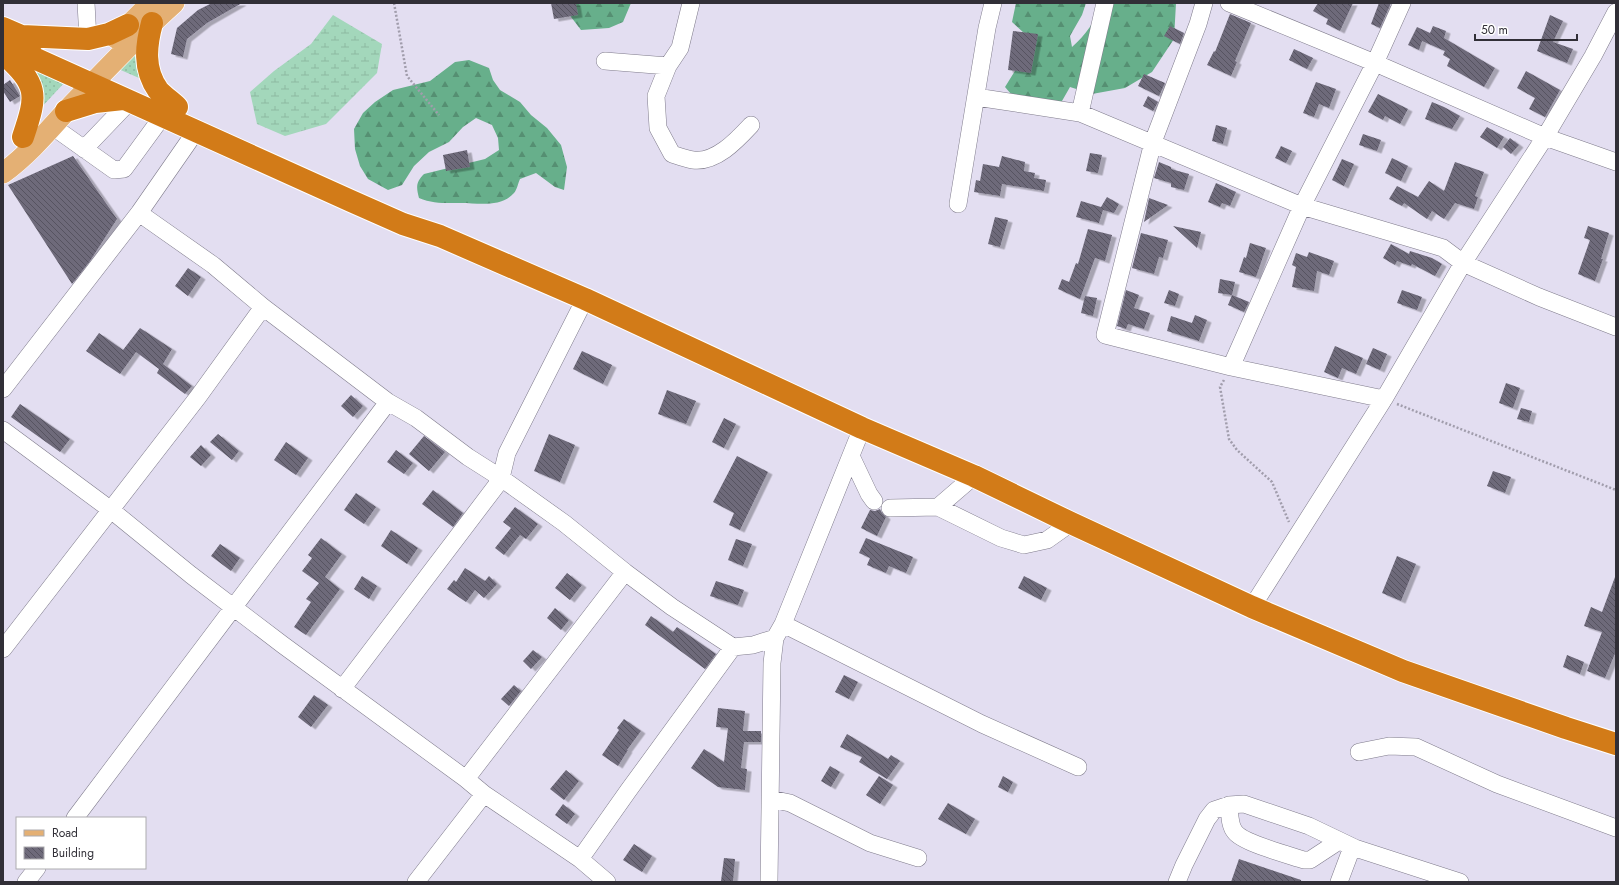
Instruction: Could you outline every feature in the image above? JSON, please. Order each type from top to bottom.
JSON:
[{"type":"highway","points":[[152,13],[146,59],[151,76],[170,112]]},
{"type":"highway","points":[[9,36],[88,39],[109,34],[128,25]]},
{"type":"highway","points":[[9,36],[90,76],[170,112],[326,176],[410,218],[440,236]]},
{"type":"highway","points":[[3,53],[15,64],[31,86],[33,96],[30,116],[23,137]]},
{"type":"highway","points":[[90,76],[126,101]]},
{"type":"highway","points":[[59,119],[81,106],[95,102],[126,101],[170,112],[196,132],[403,224],[440,236],[585,299],[862,428],[974,476],[1252,607],[1403,671],[1616,744]]},
{"type":"main road","points":[[3,173],[21,159],[59,119],[128,25],[174,3]]},
{"type":"main road","points":[[3,156],[90,76],[152,13]]},
{"type":"street","points":[[86,3],[88,39]]},
{"type":"street","points":[[691,3],[680,48],[668,66],[656,96],[658,128],[672,154],[694,160],[715,156],[741,136],[751,125]]},
{"type":"street","points":[[958,204],[987,28],[993,3]]},
{"type":"street","points":[[1080,113],[1104,3]]},
{"type":"street","points":[[1204,3],[1198,24],[1153,142],[1105,335],[1231,367],[1384,399]]},
{"type":"street","points":[[1229,3],[1376,63],[1545,137],[1616,162]]},
{"type":"street","points":[[1231,367],[1302,206],[1376,63],[1402,3]]},
{"type":"street","points":[[1252,607],[1384,399],[1463,262],[1545,137],[1593,56],[1616,12]]},
{"type":"street","points":[[605,61],[668,66]]},
{"type":"street","points":[[976,97],[1080,113],[1153,142],[1302,206],[1438,246],[1463,262],[1539,297],[1616,327]]},
{"type":"street","points":[[84,148],[126,101]]},
{"type":"street","points":[[59,119],[84,148],[114,170],[124,169],[170,112]]},
{"type":"street","points":[[3,389],[139,213],[196,132]]},
{"type":"street","points":[[139,213],[213,265],[263,307],[388,402],[416,418],[501,478],[564,523],[624,572],[672,607],[733,647],[753,645],[779,631]]},
{"type":"street","points":[[342,689],[501,478],[507,453],[585,299]]},
{"type":"street","points":[[3,649],[198,397],[263,307]]},
{"type":"street","points":[[76,817],[232,606],[388,402]]},
{"type":"street","points":[[769,882],[772,663],[779,631],[862,428]]},
{"type":"street","points":[[3,430],[111,510],[191,575],[342,689],[466,779],[484,794],[580,859],[607,882]]},
{"type":"street","points":[[851,456],[869,494],[874,501]]},
{"type":"street","points":[[938,507],[974,476]]},
{"type":"street","points":[[890,508],[938,507],[1001,538],[1024,545],[1047,540],[1071,523]]},
{"type":"street","points":[[466,779],[624,572]]},
{"type":"street","points":[[779,631],[1078,767]]},
{"type":"street","points":[[580,859],[733,647]]},
{"type":"street","points":[[1359,752],[1389,746],[1416,747],[1497,784],[1616,828]]},
{"type":"street","points":[[416,882],[484,794]]},
{"type":"street","points":[[771,799],[790,803],[870,843],[918,858]]},
{"type":"street","points":[[1177,882],[1207,819],[1214,810],[1229,805],[1244,804],[1309,826],[1355,848],[1460,882]]},
{"type":"street","points":[[1229,805],[1231,824],[1239,836],[1304,860],[1310,860],[1339,841]]},
{"type":"street","points":[[1339,882],[1351,850],[1355,848]]},
{"type":"street","points":[[26,882],[36,869]]},
{"type":"path","points":[[394,3],[407,76],[439,115]]},
{"type":"path","points":[[1231,367],[1220,387],[1230,439],[1237,450],[1272,482],[1289,524]]},
{"type":"path","points":[[1384,399],[1616,490]]},
{"type":"green space","points":[[563,3],[631,3],[623,22],[609,28],[581,30],[568,13]]},
{"type":"green space","points":[[1016,3],[1086,3],[1082,15],[1070,36],[1072,47],[1090,27],[1097,15],[1101,3],[1176,3],[1174,39],[1152,72],[1125,88],[1092,94],[1070,87],[1062,101],[1047,105],[1023,108],[1005,87],[1029,48],[1024,33],[1012,22]]},
{"type":"green space","points":[[333,15],[382,44],[377,73],[326,124],[285,136],[257,124],[250,92],[274,71],[311,44]]},
{"type":"green space","points":[[142,41],[146,81],[116,68]]},
{"type":"green space","points":[[469,60],[489,68],[493,80],[500,90],[520,102],[531,115],[547,128],[561,145],[567,167],[564,190],[555,187],[536,173],[520,179],[516,190],[509,198],[496,203],[440,203],[419,198],[417,185],[424,174],[485,159],[499,150],[498,138],[492,125],[476,118],[463,127],[449,142],[429,152],[414,166],[402,185],[388,190],[368,179],[360,166],[355,149],[354,129],[363,113],[375,102],[393,90],[430,81],[455,62]]},
{"type":"green space","points":[[29,65],[65,82],[38,111]]},
{"type":"building","points":[[212,3],[242,3],[207,23],[187,39],[183,57],[171,54],[177,28],[198,10]]},
{"type":"building","points":[[551,3],[576,3],[578,15],[554,19]]},
{"type":"building","points":[[1318,3],[1353,3],[1340,31],[1326,24],[1328,19],[1313,11]]},
{"type":"building","points":[[1379,3],[1391,3],[1380,28],[1371,24]]},
{"type":"building","points":[[1230,14],[1251,23],[1235,61],[1237,62],[1231,76],[1207,65],[1214,51],[1215,52]]},
{"type":"building","points":[[1550,15],[1563,21],[1553,42],[1573,49],[1567,63],[1537,51]]},
{"type":"building","points":[[1170,26],[1184,33],[1180,44],[1164,36]]},
{"type":"building","points":[[1433,26],[1446,31],[1444,38],[1495,68],[1484,87],[1447,66],[1450,59],[1443,55],[1445,51],[1422,41],[1419,50],[1408,45],[1417,27],[1430,33]]},
{"type":"building","points":[[1013,31],[1038,34],[1031,73],[1008,70]]},
{"type":"building","points":[[1294,49],[1313,58],[1307,69],[1289,60]]},
{"type":"building","points":[[1526,71],[1560,90],[1545,117],[1529,109],[1535,98],[1517,88]]},
{"type":"building","points":[[1144,74],[1165,83],[1159,96],[1138,86]]},
{"type":"building","points":[[10,80],[20,96],[10,102],[3,91],[3,85]]},
{"type":"building","points":[[1316,82],[1336,89],[1329,108],[1319,104],[1314,117],[1303,113]]},
{"type":"building","points":[[1378,94],[1408,109],[1400,124],[1385,116],[1383,120],[1368,112]]},
{"type":"building","points":[[1148,96],[1158,102],[1153,111],[1143,106]]},
{"type":"building","points":[[1432,102],[1460,116],[1452,129],[1425,119]]},
{"type":"building","points":[[1216,125],[1227,128],[1223,144],[1212,141]]},
{"type":"building","points":[[1487,127],[1504,137],[1497,148],[1480,137]]},
{"type":"building","points":[[1363,134],[1381,140],[1377,151],[1359,145]]},
{"type":"building","points":[[1510,138],[1519,145],[1511,154],[1503,147]]},
{"type":"building","points":[[1281,146],[1292,151],[1286,163],[1275,158]]},
{"type":"building","points":[[467,150],[470,167],[446,171],[443,155]]},
{"type":"building","points":[[1090,153],[1102,155],[1098,173],[1086,171]]},
{"type":"building","points":[[73,156],[117,219],[90,261],[72,284],[8,185]]},
{"type":"building","points":[[1002,156],[1025,162],[1024,171],[1035,173],[1034,178],[1046,180],[1044,191],[1002,184],[1000,196],[974,192],[976,180],[980,181],[983,164],[999,167]]},
{"type":"building","points":[[1392,158],[1408,166],[1401,181],[1385,173]]},
{"type":"building","points":[[1342,159],[1354,164],[1344,186],[1332,180]]},
{"type":"building","points":[[1159,162],[1171,167],[1171,169],[1189,174],[1184,190],[1171,187],[1171,183],[1154,178]]},
{"type":"building","points":[[1455,162],[1484,172],[1475,196],[1478,197],[1474,209],[1455,203],[1444,219],[1432,211],[1427,219],[1404,203],[1402,206],[1389,199],[1397,186],[1418,197],[1429,181],[1444,191]]},
{"type":"building","points":[[1216,183],[1236,192],[1230,206],[1222,203],[1220,207],[1208,202]]},
{"type":"building","points":[[1107,197],[1119,204],[1114,213],[1103,210],[1099,223],[1076,217],[1081,201],[1101,207]]},
{"type":"building","points":[[1149,198],[1168,205],[1144,222]]},
{"type":"building","points":[[995,217],[1008,220],[1000,247],[988,244]]},
{"type":"building","points":[[1173,226],[1201,232],[1197,248]]},
{"type":"building","points":[[1588,226],[1609,233],[1601,259],[1603,259],[1595,281],[1578,274],[1590,240],[1584,238]]},
{"type":"building","points":[[1088,229],[1112,235],[1105,261],[1095,258],[1080,299],[1058,289],[1062,279],[1069,282],[1076,263],[1078,264]]},
{"type":"building","points":[[1141,233],[1168,240],[1163,258],[1159,257],[1154,274],[1132,268]]},
{"type":"building","points":[[1250,243],[1266,248],[1256,277],[1239,272],[1244,257],[1246,258]]},
{"type":"building","points":[[1391,244],[1409,254],[1410,251],[1432,258],[1442,264],[1435,276],[1412,264],[1411,266],[1397,261],[1395,265],[1383,258]]},
{"type":"building","points":[[1309,252],[1334,261],[1329,275],[1317,271],[1314,291],[1292,287],[1296,267],[1292,265],[1296,253],[1307,257]]},
{"type":"building","points":[[188,268],[201,277],[188,296],[175,286]]},
{"type":"building","points":[[1220,279],[1235,282],[1232,295],[1218,293]]},
{"type":"building","points":[[1126,290],[1139,295],[1134,308],[1150,313],[1144,329],[1128,324],[1126,329],[1117,326]]},
{"type":"building","points":[[1169,290],[1179,294],[1175,306],[1164,303]]},
{"type":"building","points":[[1402,290],[1422,297],[1417,310],[1397,303]]},
{"type":"building","points":[[1232,295],[1249,302],[1244,312],[1228,305]]},
{"type":"building","points":[[1085,296],[1097,298],[1093,316],[1081,313]]},
{"type":"building","points":[[1195,315],[1207,320],[1199,341],[1167,331],[1171,316],[1192,323]]},
{"type":"building","points":[[140,328],[172,349],[163,364],[192,386],[185,394],[157,373],[159,369],[136,352],[120,374],[86,351],[99,333],[123,350]]},
{"type":"building","points":[[1335,346],[1363,358],[1356,374],[1342,368],[1338,378],[1324,372]]},
{"type":"building","points":[[1373,348],[1387,354],[1380,370],[1366,364]]},
{"type":"building","points":[[582,351],[612,365],[603,384],[573,369]]},
{"type":"building","points":[[1506,383],[1520,388],[1513,408],[1499,403]]},
{"type":"building","points":[[667,390],[696,401],[686,424],[658,414]]},
{"type":"building","points":[[351,395],[363,406],[353,417],[341,406]]},
{"type":"building","points":[[20,404],[70,439],[60,452],[11,417]]},
{"type":"building","points":[[1521,408],[1532,411],[1529,422],[1517,419]]},
{"type":"building","points":[[724,418],[736,424],[724,448],[712,442]]},
{"type":"building","points":[[218,434],[239,451],[232,460],[210,442]]},
{"type":"building","points":[[549,434],[575,445],[560,482],[534,471]]},
{"type":"building","points":[[424,436],[445,452],[429,471],[409,454]]},
{"type":"building","points":[[286,442],[308,458],[296,475],[274,460]]},
{"type":"building","points":[[201,445],[211,455],[201,466],[190,457]]},
{"type":"building","points":[[396,450],[413,463],[404,474],[387,462]]},
{"type":"building","points":[[737,456],[768,472],[740,530],[729,525],[734,513],[713,502]]},
{"type":"building","points":[[1493,471],[1511,477],[1505,493],[1487,486]]},
{"type":"building","points":[[433,490],[463,513],[453,527],[422,504]]},
{"type":"building","points":[[356,493],[376,507],[364,524],[344,510]]},
{"type":"building","points":[[515,507],[538,524],[526,539],[520,535],[504,555],[495,548],[511,528],[503,522]]},
{"type":"building","points":[[880,509],[886,517],[877,536],[861,528],[870,510],[875,511]]},
{"type":"building","points":[[391,530],[418,548],[407,564],[381,546]]},
{"type":"building","points":[[321,538],[342,554],[325,577],[340,589],[306,635],[294,627],[311,602],[306,599],[319,583],[302,571],[312,558],[308,555]]},
{"type":"building","points":[[866,538],[913,557],[906,573],[889,566],[886,573],[867,565],[870,558],[859,553]]},
{"type":"building","points":[[736,539],[752,544],[743,566],[728,560]]},
{"type":"building","points":[[220,544],[240,558],[231,571],[211,556]]},
{"type":"building","points":[[1397,556],[1416,564],[1401,601],[1382,593]]},
{"type":"building","points":[[465,568],[485,581],[489,576],[497,584],[484,598],[475,590],[466,602],[447,589],[454,580],[456,582]]},
{"type":"building","points":[[567,573],[582,585],[570,600],[555,588]]},
{"type":"building","points":[[362,576],[377,586],[369,599],[354,589]]},
{"type":"building","points":[[1024,576],[1047,588],[1041,600],[1018,588]]},
{"type":"building","points":[[1615,577],[1616,651],[1605,678],[1587,671],[1602,632],[1584,626],[1591,607],[1602,612]]},
{"type":"building","points":[[716,581],[744,590],[738,605],[710,596]]},
{"type":"building","points":[[555,608],[569,620],[561,630],[547,618]]},
{"type":"building","points":[[651,616],[673,632],[677,627],[716,654],[705,669],[645,625]]},
{"type":"building","points":[[533,650],[542,657],[531,669],[523,661]]},
{"type":"building","points":[[1567,655],[1584,662],[1580,674],[1563,667]]},
{"type":"building","points":[[844,675],[858,682],[849,699],[835,692]]},
{"type":"building","points":[[514,685],[521,691],[509,706],[501,699]]},
{"type":"building","points":[[314,695],[328,705],[311,727],[298,717]]},
{"type":"building","points":[[718,708],[745,711],[743,731],[761,731],[761,742],[744,742],[741,768],[747,769],[745,790],[718,787],[691,768],[704,749],[724,762],[728,728],[716,727]]},
{"type":"building","points":[[624,719],[641,731],[627,750],[618,766],[602,755],[619,730],[617,728]]},
{"type":"building","points":[[847,734],[888,759],[891,755],[900,761],[887,779],[859,762],[862,757],[840,747]]},
{"type":"building","points":[[830,766],[840,772],[831,787],[821,781]]},
{"type":"building","points":[[566,770],[579,781],[564,800],[550,789]]},
{"type":"building","points":[[879,776],[893,785],[880,804],[866,795]]},
{"type":"building","points":[[1003,776],[1013,782],[1008,792],[998,787]]},
{"type":"building","points":[[948,803],[975,819],[966,834],[938,819]]},
{"type":"building","points":[[563,804],[575,814],[567,824],[555,815]]},
{"type":"building","points":[[634,844],[652,856],[642,872],[623,860]]},
{"type":"building","points":[[724,858],[735,859],[733,882],[721,881]]},
{"type":"building","points":[[1239,859],[1301,880],[1301,882],[1231,882]]}]
